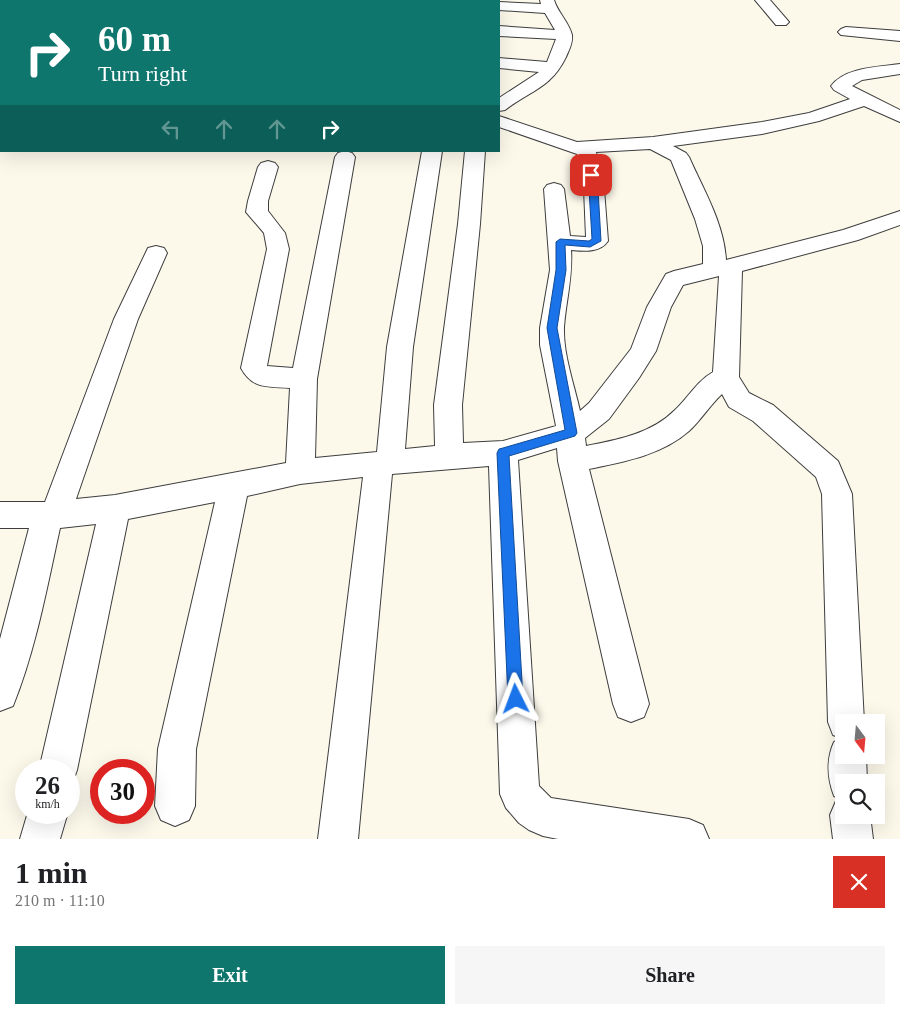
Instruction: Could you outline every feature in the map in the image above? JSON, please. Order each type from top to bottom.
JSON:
[{"type":"street","points":[[762,0],[781,22]]},
{"type":"street","points":[[500,6],[548,4],[562,27],[564,35],[564,43],[556,61],[532,88],[500,105]]},
{"type":"street","points":[[500,31],[564,35]]},
{"type":"street","points":[[846,32],[900,36]]},
{"type":"street","points":[[500,48],[556,61]]},
{"type":"street","points":[[500,63],[556,61]]},
{"type":"street","points":[[900,69],[871,72],[851,78],[841,84],[842,88],[900,117]]},
{"type":"street","points":[[500,121],[560,144],[584,148],[654,143],[762,128],[812,116],[865,100]]},
{"type":"street","points":[[654,143],[682,160],[723,268],[726,376],[739,400],[763,413],[816,458],[828,470],[832,478],[837,494],[846,714]]},
{"type":"street","points":[[560,242],[590,244],[597,241],[594,189],[584,148]]},
{"type":"street","points":[[338,839],[400,347],[432,152]]},
{"type":"street","points":[[449,456],[448,405],[469,224],[475,152]]},
{"type":"street","points":[[300,472],[304,379],[345,156]]},
{"type":"street","points":[[268,168],[258,201],[257,212],[273,229],[278,244],[254,368],[260,375],[304,379]]},
{"type":"street","points":[[554,189],[561,270],[552,328],[572,447],[631,704]]},
{"type":"street","points":[[572,447],[643,351],[659,307],[674,280],[850,235],[900,218]]},
{"type":"street","points":[[0,693],[23,621],[52,515],[126,319],[156,253]]},
{"type":"street","points":[[0,515],[52,515],[115,508],[300,472],[449,456],[572,447],[661,436],[679,424],[714,383],[726,376]]},
{"type":"street","points":[[503,453],[520,794],[533,809],[543,816],[583,824],[689,839]]},
{"type":"street","points":[[175,806],[177,749],[234,486]]},
{"type":"street","points":[[60,759],[115,508]]},
{"type":"street","points":[[40,839],[44,824]]},
{"type":"street","points":[[851,824],[853,839]]},
{"type":"route","points":[[516,699],[503,453],[571,433],[553,345],[552,328],[561,270],[560,242],[590,244],[597,241],[594,189],[591,175]]}]
